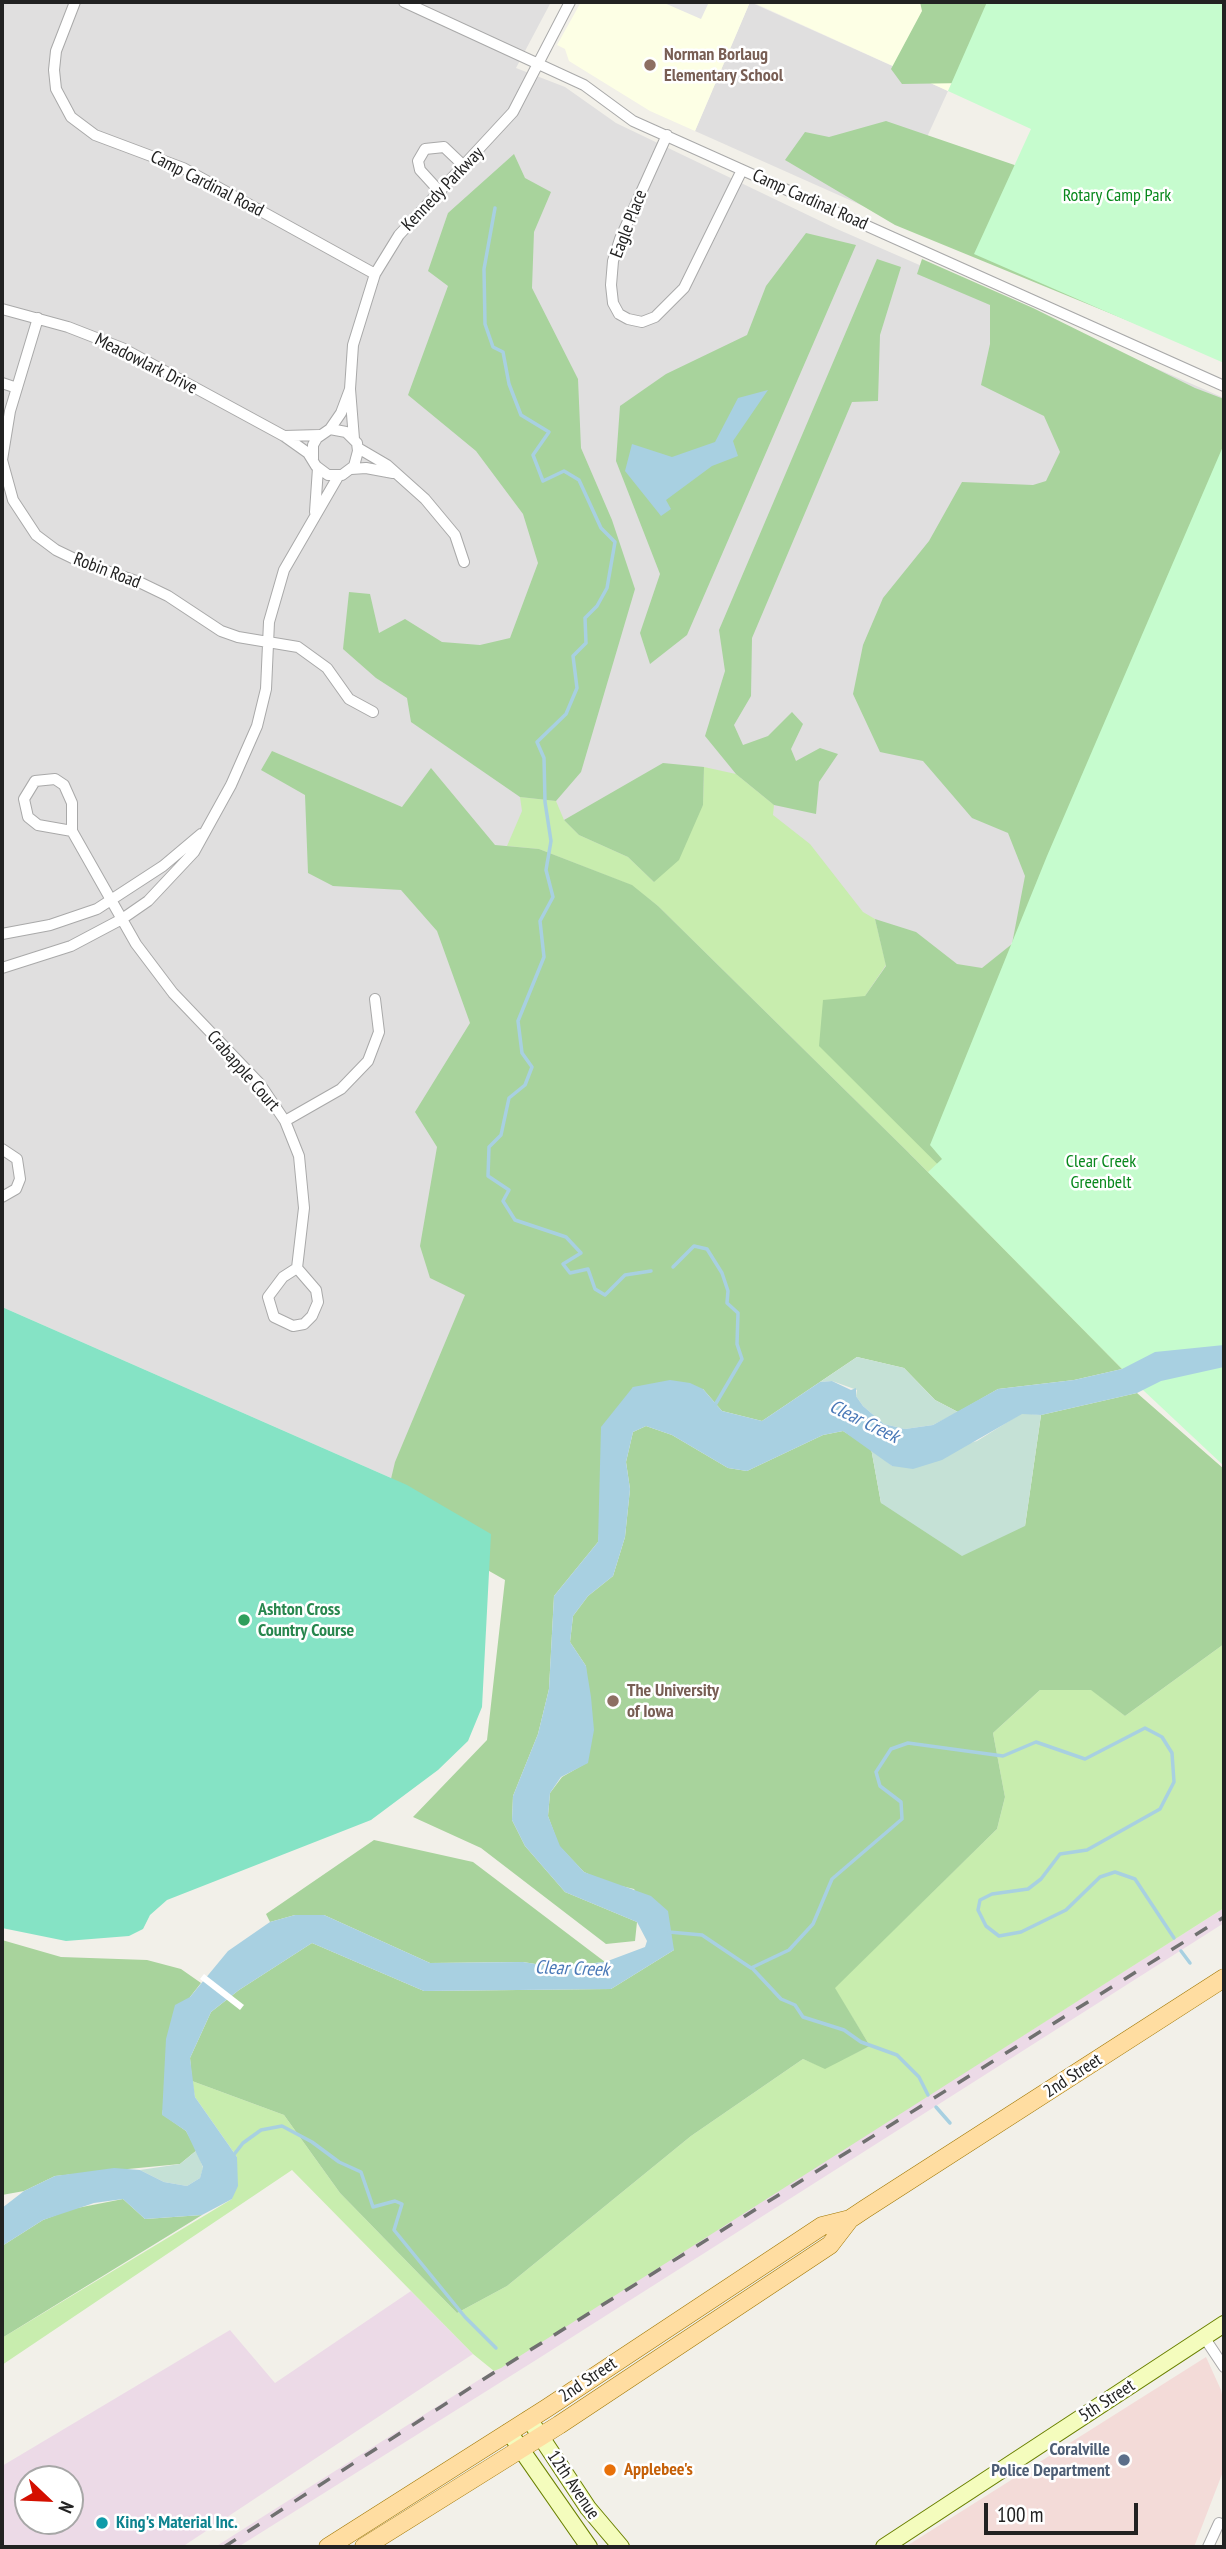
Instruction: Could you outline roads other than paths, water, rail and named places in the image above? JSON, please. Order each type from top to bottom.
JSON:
[{"type":"main road","name":"2nd Street","points":[[328,2547],[509,2432],[822,2226],[850,2219],[1224,1978]]},
{"type":"main road","name":"2nd Street","points":[[364,2547],[540,2436],[830,2245],[850,2219]]},
{"type":"street","name":"Camp Cardinal Road","points":[[75,2],[56,51],[54,70],[56,89],[71,117],[95,135],[183,168],[375,274]]},
{"type":"street","name":"Camp Cardinal Road","points":[[404,2],[584,85],[633,121],[1224,386]]},
{"type":"street","name":"Kennedy Parkway","points":[[356,443],[350,389],[353,345],[375,274],[399,235],[441,193],[513,112],[570,2]]},
{"type":"street","name":"Eagle Place","points":[[667,135],[620,239],[614,261],[611,285],[613,303],[619,314],[628,319],[642,322],[655,317],[684,288],[742,170]]},
{"type":"street","points":[[441,193],[420,170],[418,161],[425,149],[444,147],[464,167]]},
{"type":"street","name":"Meadowlark Drive","points":[[2,309],[38,318],[122,348],[284,436],[315,464]]},
{"type":"street","name":"Robin Road","points":[[38,318],[3,439],[2,460],[13,500],[36,535],[56,550],[83,563],[139,582],[168,596],[221,631],[238,637],[298,647],[317,658],[349,699],[373,712]]},
{"type":"street","points":[[2,383],[17,388]]},
{"type":"street","name":"Kennedy Parkway","points":[[330,429],[341,413],[350,389]]},
{"type":"street","points":[[315,514],[313,445],[320,435],[330,429],[346,432],[425,499],[455,536],[464,562]]},
{"type":"street","points":[[284,436],[320,435]]},
{"type":"street","points":[[351,469],[357,460],[356,443]]},
{"type":"street","points":[[315,464],[328,475],[366,468],[393,472]]},
{"type":"street","points":[[2,968],[71,946],[122,919],[175,875],[206,830],[232,785],[257,726],[266,689],[267,641],[284,570],[339,475]]},
{"type":"street","points":[[55,779],[64,785],[72,803],[72,831],[38,825],[28,817],[24,799],[35,781],[55,779]]},
{"type":"street","points":[[2,934],[50,925],[111,902],[163,866],[206,830]]},
{"type":"street","name":"Crabapple Court","points":[[72,831],[111,902],[173,993],[260,1084],[285,1121],[299,1156],[304,1191],[297,1268]]},
{"type":"street","points":[[285,1121],[341,1089],[368,1061],[379,1032],[375,999]]},
{"type":"street","points":[[2,1149],[17,1159],[20,1179],[16,1189],[2,1197]]},
{"type":"street","points":[[297,1268],[316,1290],[318,1303],[312,1316],[304,1324],[293,1326],[274,1317],[268,1297],[283,1277],[297,1268]]},
{"type":"street","name":"5th Street","points":[[884,2547],[1224,2324]]},
{"type":"street","points":[[1204,2337],[1224,2367]]},
{"type":"street","name":"12th Avenue","points":[[529,2419],[588,2508],[621,2547]]},
{"type":"street","name":"12th Avenue","points":[[509,2432],[589,2547]]},
{"type":"street","points":[[1208,2547],[1219,2523]]},
{"type":"water","points":[[768,390],[733,441],[738,456],[712,466],[666,500],[671,509],[661,516],[625,471],[632,444],[672,457],[715,442],[738,398]]},
{"type":"water","name":"Clear Creek","points":[[1224,1345],[1224,1367],[1161,1381],[1137,1393],[1041,1415],[1022,1414],[942,1460],[913,1469],[892,1466],[843,1431],[823,1435],[747,1471],[728,1468],[672,1435],[646,1426],[633,1432],[626,1462],[630,1489],[625,1537],[613,1576],[588,1596],[573,1616],[570,1642],[586,1666],[591,1697],[594,1730],[588,1763],[561,1777],[550,1793],[548,1816],[560,1846],[584,1872],[651,1896],[668,1911],[674,1950],[611,1989],[424,1991],[312,1943],[239,1990],[211,2012],[190,2058],[195,2097],[237,2157],[238,2186],[232,2199],[202,2215],[145,2219],[123,2199],[94,2203],[43,2220],[2,2246],[2,2208],[24,2191],[55,2176],[114,2168],[140,2170],[164,2182],[187,2186],[200,2178],[203,2167],[186,2131],[162,2115],[166,2039],[175,2005],[190,1997],[228,1951],[270,1922],[295,1915],[324,1915],[430,1963],[523,1962],[555,1967],[605,1962],[645,1947],[647,1941],[637,1922],[565,1892],[525,1846],[512,1820],[513,1796],[538,1734],[549,1689],[554,1596],[598,1542],[601,1427],[633,1387],[670,1380],[690,1383],[703,1389],[722,1411],[762,1421],[820,1382],[832,1381],[851,1390],[856,1388],[856,1396],[863,1406],[884,1424],[905,1429],[933,1425],[998,1389],[1074,1380],[1122,1369],[1155,1352]]},
{"type":"waterway","points":[[495,208],[484,269],[485,324],[493,347],[503,352],[509,384],[521,415],[549,432],[533,455],[543,481],[564,471],[579,480],[601,528],[615,542],[607,588],[597,606],[585,618],[586,643],[573,656],[577,688],[566,714],[537,742],[544,758],[545,802],[551,841],[546,870],[553,897],[540,921],[544,957],[518,1021],[522,1053],[532,1067],[525,1085],[509,1098],[501,1135],[489,1147],[488,1176],[509,1190],[503,1201],[515,1220],[566,1237],[581,1253],[563,1264],[570,1273],[588,1269],[595,1289],[605,1295],[625,1275],[651,1271]]},
{"type":"waterway","points":[[673,1267],[694,1246],[707,1249],[722,1273],[728,1291],[727,1303],[738,1313],[737,1344],[742,1359],[715,1405]]},
{"type":"waterway","points":[[669,1932],[702,1935],[751,1968],[789,1950],[813,1924],[832,1879],[902,1819],[901,1802],[880,1786],[876,1772],[891,1749],[908,1743],[1003,1756],[1036,1742],[1085,1759],[1145,1728],[1162,1737],[1172,1753],[1174,1782],[1160,1809],[1087,1850],[1060,1854],[1041,1879],[1028,1889],[992,1894],[980,1900],[978,1910],[986,1926],[999,1936],[1021,1932],[1066,1910],[1100,1877],[1115,1872],[1135,1879],[1174,1938]]},
{"type":"waterway","points":[[1181,1951],[1190,1963]]},
{"type":"waterway","points":[[752,1968],[781,1999],[795,2005],[803,2017],[844,2030],[861,2042],[897,2055],[919,2077],[928,2095]]},
{"type":"waterway","points":[[936,2107],[950,2123]]},
{"type":"waterway","points":[[232,2157],[243,2143],[261,2130],[282,2126],[312,2142],[339,2162],[361,2172],[373,2207],[395,2201],[402,2204],[394,2230],[465,2317],[496,2348]]},
{"type":"railway","points":[[224,2547],[487,2377],[1224,1917]]},
{"type":"place","name":"Norman Borlaug Elementary School","points":[[650,65]]},
{"type":"place","name":"Ashton Cross Country Course","points":[[244,1620]]},
{"type":"place","name":"The University of Iowa","points":[[613,1701]]},
{"type":"place","name":"Coralville Police Department","points":[[1124,2460]]},
{"type":"place","name":"Applebee's","points":[[610,2470]]},
{"type":"place","name":"King's Material Inc.","points":[[102,2523]]},
{"type":"park label","name":"Rotary Camp Park","points":[[1117,196]]},
{"type":"park label","name":"Clear Creek Greenbelt","points":[[1101,1172]]}]
